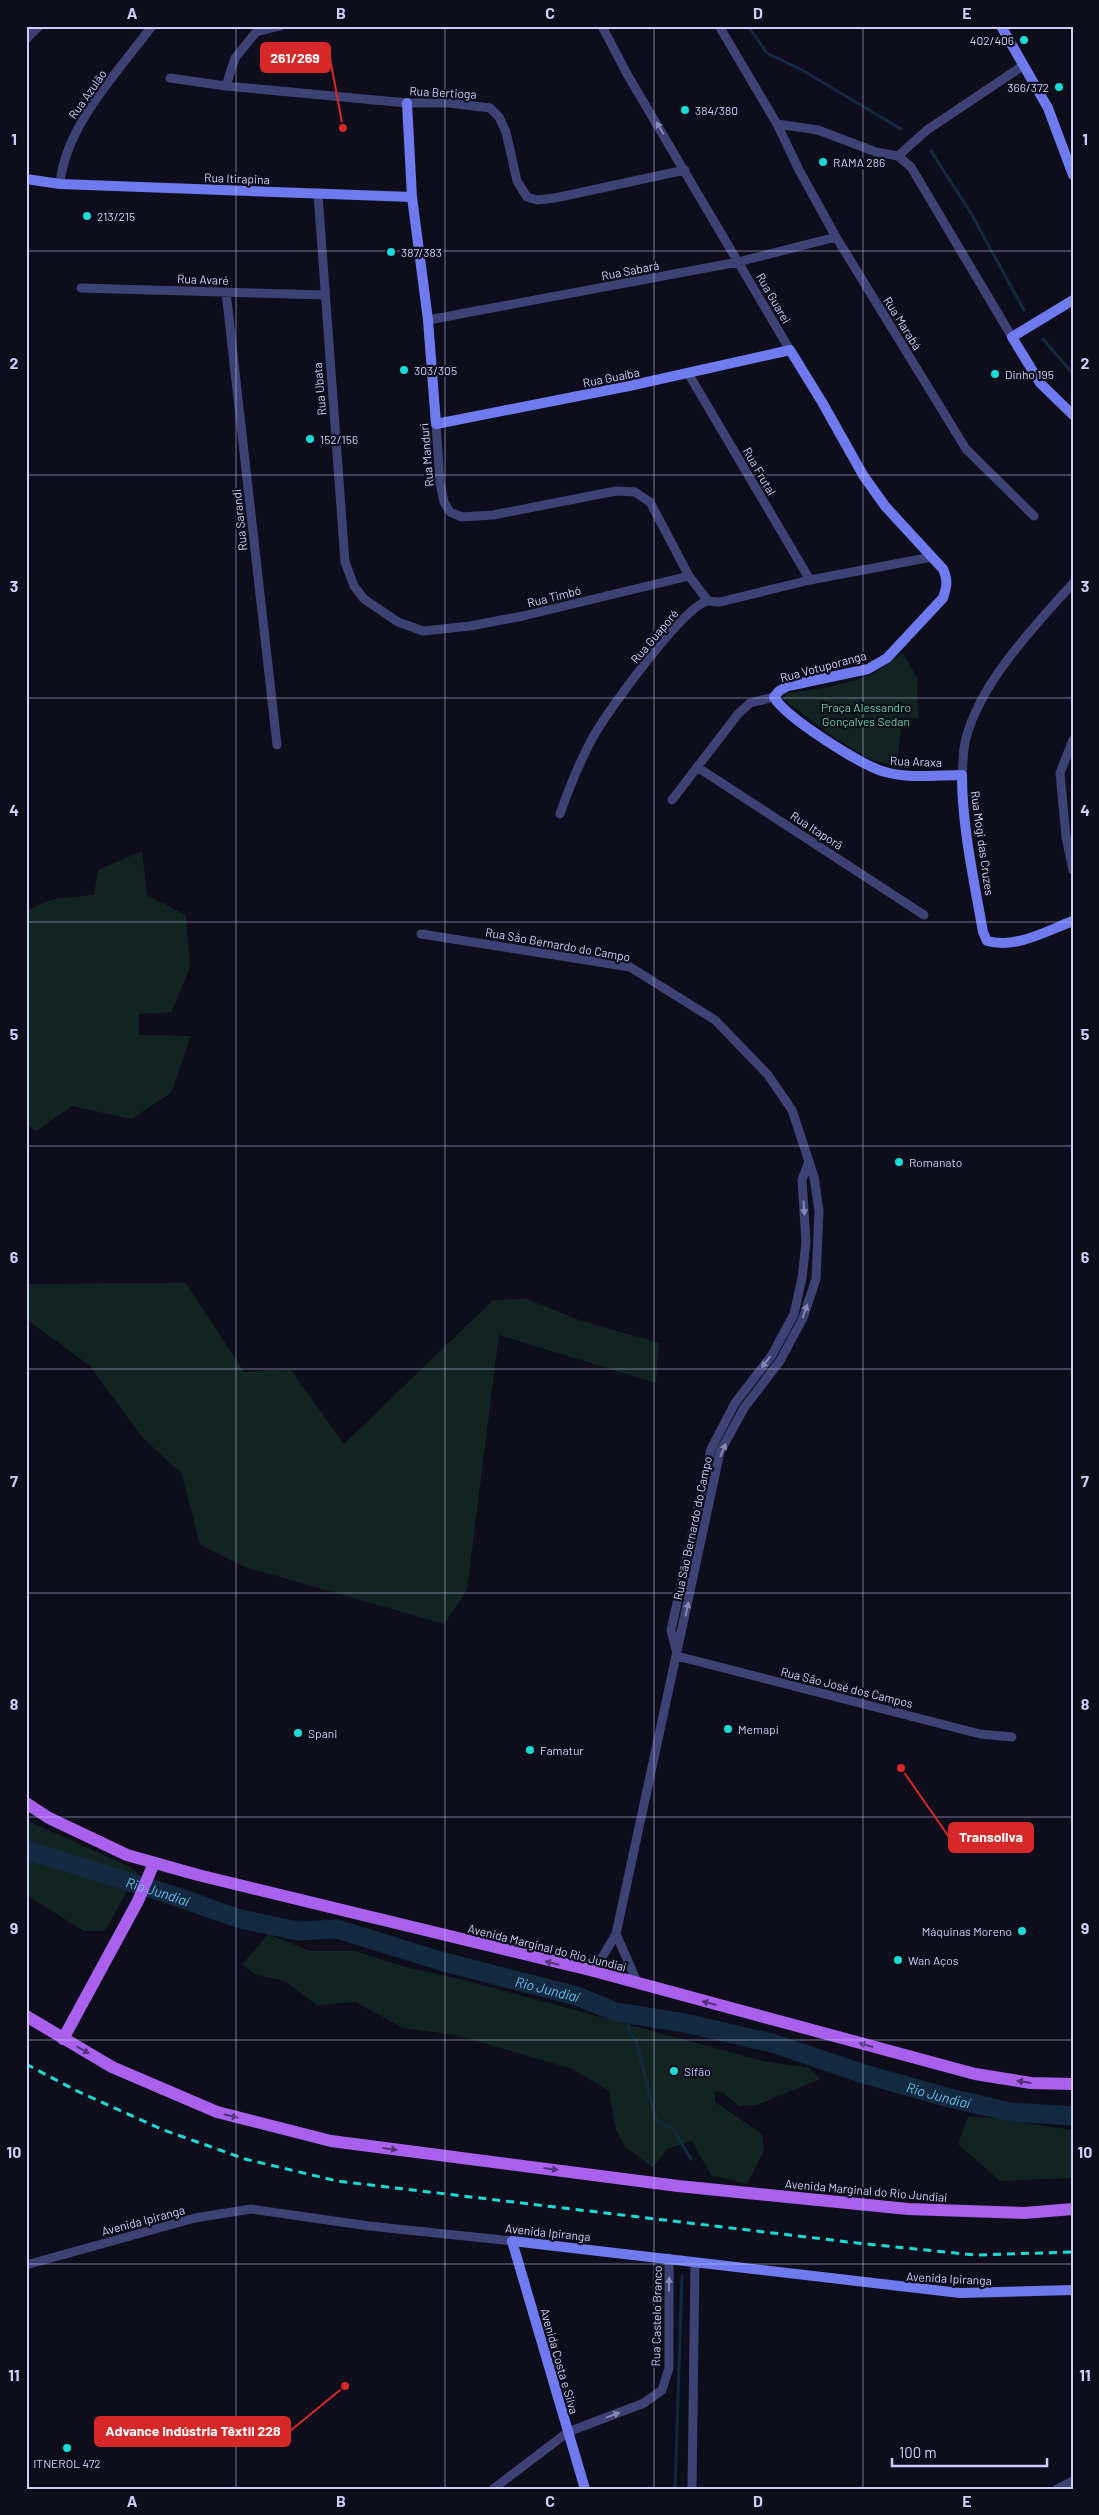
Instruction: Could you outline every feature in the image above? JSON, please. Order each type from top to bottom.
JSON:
[{"type":"main road","name":"Avenida Marginal do Rio Jundiaí","points":[[26,1803],[49,1818],[152,1868],[594,1971],[975,2074],[1031,2083],[1073,2084]]},
{"type":"main road","points":[[63,2038],[138,1901],[152,1868]]},
{"type":"main road","name":"Avenida Marginal do Rio Jundiaí","points":[[26,2016],[112,2067],[218,2112],[331,2141],[678,2186],[908,2209],[1024,2214],[1073,2210]]},
{"type":"street","points":[[26,39],[39,26]]},
{"type":"street","name":"Rua Azulão","points":[[60,184],[61,164],[68,145],[92,105],[152,26]]},
{"type":"street","points":[[226,86],[235,58],[258,29],[280,26]]},
{"type":"street","name":"Rua Guarei","points":[[602,26],[627,74],[822,402],[863,475],[885,506],[943,569]]},
{"type":"street","name":"Rua Marabá","points":[[719,26],[776,124],[836,238],[966,449],[1034,516]]},
{"type":"street","points":[[1001,26],[1048,108],[1073,175]]},
{"type":"street","points":[[898,156],[927,130],[1024,65]]},
{"type":"street","name":"Rua Bertioga","points":[[170,78],[226,86],[407,103],[449,103],[490,108],[499,117],[506,132],[520,189],[527,197],[537,200],[555,198],[684,170]]},
{"type":"street","name":"Rua Manduri","points":[[407,103],[412,197],[428,320],[440,484],[444,502],[450,512],[462,517],[493,515],[616,491],[635,492],[650,502],[689,576],[708,601]]},
{"type":"street","points":[[776,124],[818,130],[876,152],[898,156],[911,167],[1040,382],[1073,415]]},
{"type":"street","name":"Rua Itirapina","points":[[26,179],[60,184],[412,197]]},
{"type":"street","name":"Rua Ubata","points":[[318,194],[345,562],[354,586],[364,599],[398,622],[423,630]]},
{"type":"street","name":"Rua Sabará","points":[[428,320],[738,262],[836,238]]},
{"type":"street","name":"Rua Avaré","points":[[81,288],[324,295]]},
{"type":"street","name":"Rua Sarandi","points":[[226,292],[277,745]]},
{"type":"street","points":[[1012,337],[1073,300]]},
{"type":"street","name":"Rua Guaíba","points":[[436,424],[688,373],[790,350]]},
{"type":"street","name":"Rua Frutal","points":[[688,373],[810,580]]},
{"type":"street","name":"Rua Guaporé","points":[[560,814],[594,736],[662,644],[686,616],[708,601],[720,602],[810,580],[932,557]]},
{"type":"street","name":"Rua Votuporanga","points":[[672,800],[738,714],[750,703],[774,697],[779,691],[788,686],[868,669],[888,658],[942,598],[947,586],[947,577],[943,569]]},
{"type":"street","name":"Rua Timbó","points":[[423,630],[470,626],[523,616],[689,576]]},
{"type":"street","name":"Rua Mogi das Cruzes","points":[[1073,583],[993,680],[976,712],[964,747],[962,774],[962,803],[983,932],[987,941],[999,944],[1020,941],[1073,921]]},
{"type":"street","name":"Rua Araxa","points":[[774,697],[790,716],[863,763],[885,773],[962,774]]},
{"type":"street","points":[[1073,740],[1060,773],[1066,837],[1073,870]]},
{"type":"street","name":"Rua Itaporã","points":[[697,767],[924,915]]},
{"type":"street","name":"Rua São Bernardo do Campo","points":[[422,934],[630,967],[715,1020],[768,1075],[792,1110],[814,1177],[819,1211],[816,1279],[803,1318],[780,1361],[744,1408],[720,1452],[616,1934],[594,1971]]},
{"type":"street","name":"Rua São Bernardo do Campo","points":[[677,1656],[671,1630],[711,1449],[735,1403],[772,1355],[794,1314],[806,1242],[802,1180],[809,1161]]},
{"type":"street","name":"Rua São José dos Campos","points":[[677,1656],[980,1734],[1012,1737]]},
{"type":"street","points":[[616,1934],[638,1984]]},
{"type":"street","name":"Avenida Ipiranga","points":[[26,2265],[195,2218],[251,2209],[369,2226],[671,2258],[960,2293],[1073,2290]]},
{"type":"street","name":"Avenida Costa e Silva","points":[[512,2241],[584,2489]]},
{"type":"street","name":"Rua Castelo Branco","points":[[494,2489],[568,2432],[644,2403],[662,2390],[669,2368],[671,2258]]},
{"type":"street","points":[[692,2489],[693,2262]]},
{"type":"street","points":[[1058,2489],[1073,2481]]},
{"type":"green space","name":"Praça Alessandro Gonçalves Sedan","points":[[903,653],[917,678],[918,718],[902,719],[897,766],[871,760],[835,738],[783,699],[787,693],[829,687],[870,676]]},
{"type":"green space","points":[[142,851],[147,895],[186,915],[190,968],[171,1012],[139,1014],[139,1035],[191,1036],[171,1093],[131,1119],[72,1106],[36,1131],[26,1123],[26,911],[53,899],[94,895],[98,870]]},
{"type":"green space","points":[[186,1283],[244,1372],[290,1369],[344,1444],[493,1300],[527,1299],[579,1320],[659,1343],[656,1383],[499,1335],[467,1590],[444,1624],[245,1567],[200,1545],[182,1474],[143,1438],[89,1365],[26,1319],[26,1284]]},
{"type":"green space","points":[[26,1820],[130,1867],[137,1873],[105,1931],[84,1931],[26,1895]]},
{"type":"green space","points":[[268,1934],[310,1951],[355,1951],[405,1967],[460,1979],[763,2061],[809,2068],[820,2079],[757,2105],[739,2106],[724,2093],[715,2091],[715,2102],[762,2134],[764,2151],[747,2184],[711,2175],[692,2141],[667,2149],[653,2167],[625,2147],[616,2129],[609,2091],[573,2069],[455,2035],[403,2028],[355,2002],[317,2005],[285,1981],[257,1975],[242,1965]]},
{"type":"green space","points":[[968,2117],[993,2118],[1073,2130],[1073,2178],[1000,2181],[958,2144]]},
{"type":"waterway","points":[[748,26],[767,53],[802,70],[901,129]]},
{"type":"waterway","points":[[931,151],[969,210],[1024,310]]},
{"type":"waterway","points":[[1043,339],[1073,374]]},
{"type":"waterway","name":"Rio Jundiaí","points":[[26,1850],[169,1894],[240,1919],[298,1931],[337,1929],[444,1962],[577,1996],[616,2012],[685,2023],[772,2043],[864,2074],[946,2097],[1010,2112],[1073,2116]]},
{"type":"waterway","points":[[626,2013],[629,2032],[636,2040],[656,2120],[673,2129],[691,2159]]},
{"type":"waterway","points":[[675,2489],[682,2276]]},
{"type":"railway","points":[[26,2064],[75,2090],[161,2129],[245,2159],[337,2181],[857,2243],[975,2255],[1073,2252]]},
{"type":"place","name":"402/406","points":[[1024,40]]},
{"type":"place","name":"366/372","points":[[1059,87]]},
{"type":"place","name":"384/380","points":[[685,110]]},
{"type":"place","name":"261/269","points":[[343,128]]},
{"type":"place","name":"RAMA 286","points":[[823,162]]},
{"type":"place","name":"213/215","points":[[87,216]]},
{"type":"place","name":"387/383","points":[[391,252]]},
{"type":"place","name":"303/305","points":[[404,370]]},
{"type":"place","name":"Dinho 195","points":[[995,374]]},
{"type":"place","name":"152/156","points":[[310,439]]},
{"type":"place","name":"Romanato","points":[[899,1162]]},
{"type":"place","name":"Memapi","points":[[728,1729]]},
{"type":"place","name":"Spani","points":[[298,1733]]},
{"type":"place","name":"Famatur","points":[[530,1750]]},
{"type":"place","name":"Transoliva","points":[[901,1768]]},
{"type":"place","name":"Máquinas Moreno","points":[[1022,1931]]},
{"type":"place","name":"Wan Aços","points":[[898,1960]]},
{"type":"place","name":"Sifão","points":[[674,2071]]},
{"type":"place","name":"Advance Indústria Têxtil 228","points":[[345,2386]]},
{"type":"place","name":"ITNEROL 472","points":[[67,2448]]}]
